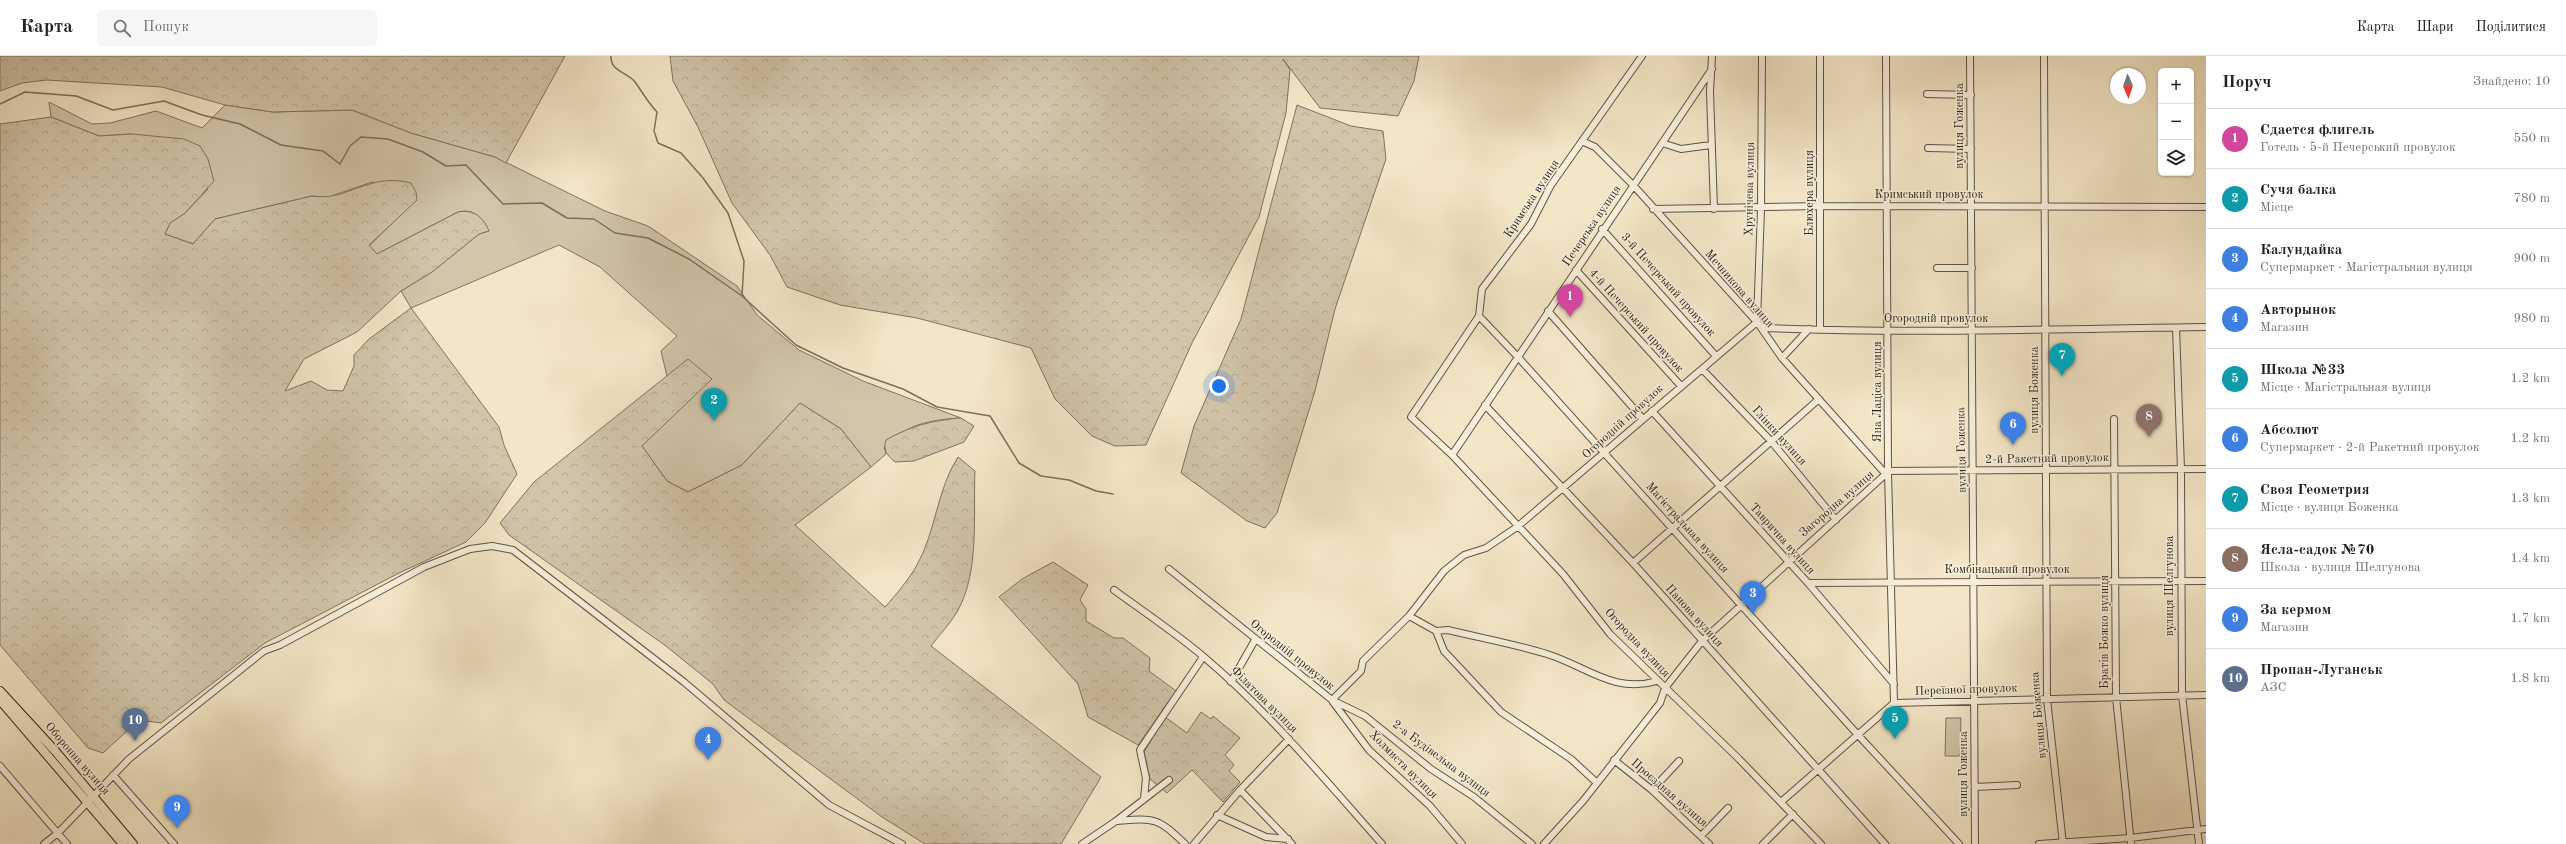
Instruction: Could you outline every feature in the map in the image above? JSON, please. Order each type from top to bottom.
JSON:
[{"type":"main road","name":"Оборонна вулиця","points":[[0,691],[91,799],[123,844]]},
{"type":"main road","name":"Оборонна вулиця","points":[[0,700],[133,844]]},
{"type":"street","name":"Кримська вулиця","points":[[1411,417],[1479,316],[1482,289],[1531,224],[1551,185],[1584,142],[1642,56]]},
{"type":"street","points":[[1712,56],[1710,92],[1714,209]]},
{"type":"street","name":"Хрунічева вулиця","points":[[1757,322],[1762,209],[1762,56]]},
{"type":"street","name":"Блюхера вулиця","points":[[1820,56],[1820,330]]},
{"type":"street","name":"Яна Лаціса вулиця","points":[[1886,56],[1889,329],[1888,472],[1894,703]]},
{"type":"street","name":"вулиця Гоженка","points":[[1970,56],[1976,844]]},
{"type":"street","name":"вулиця Боженка","points":[[2044,56],[2047,699],[2063,843]]},
{"type":"street","name":"Печерська вулиця","points":[[1452,455],[1632,185],[1712,69]]},
{"type":"street","points":[[1927,94],[1970,95]]},
{"type":"street","name":"Мечникова вулиця","points":[[1584,142],[1595,148],[1632,185],[1757,322],[1782,358],[1867,456],[1883,471],[1888,472]]},
{"type":"street","points":[[1662,143],[1681,149],[1711,145]]},
{"type":"street","points":[[1928,148],[1971,149]]},
{"type":"street","name":"Кримський провулок","points":[[1653,209],[1762,209],[1821,206],[1971,206],[2045,208],[2206,207]]},
{"type":"street","name":"3-й Печерський провулок","points":[[1602,230],[1716,356]]},
{"type":"street","points":[[1936,268],[1972,268]]},
{"type":"street","name":"4-й Печерський провулок","points":[[1576,270],[1680,386]]},
{"type":"street","points":[[1548,311],[1644,419]]},
{"type":"street","name":"Магістральная вулиця","points":[[1479,316],[1606,453],[1858,736],[1959,844]]},
{"type":"street","name":"Огородній провулок","points":[[1169,569],[1255,640],[1332,700],[1361,671],[1363,661],[1409,616],[1444,571],[1464,555],[1486,548],[1517,528],[1606,453],[1680,386],[1757,322],[1764,328],[1809,330],[1889,329],[1972,331],[2206,327]]},
{"type":"street","name":"вулиця Шелгунова","points":[[2176,328],[2181,469],[2182,695],[2199,844]]},
{"type":"street","points":[[1782,358],[1809,330]]},
{"type":"street","name":"Глінки вулиця","points":[[1702,369],[1771,441],[1836,520]]},
{"type":"street","points":[[1633,563],[1819,399]]},
{"type":"street","name":"Панова вулиця","points":[[1485,405],[1633,563],[1702,642],[1885,844]]},
{"type":"street","name":"Таврична вулиця","points":[[1652,411],[1721,486],[1786,562],[1808,584],[1894,684]]},
{"type":"street","name":"Огородна вулиця","points":[[1411,417],[1452,455],[1517,528],[1562,574],[1610,634],[1781,802],[1821,844]]},
{"type":"street","name":"Братів Божко вулиця","points":[[2114,419],[2116,697],[2130,841]]},
{"type":"street","name":"2-й Ракетний провулок","points":[[1888,472],[2206,469]]},
{"type":"street","name":"Загородна вулиця","points":[[1544,844],[1597,783],[1660,703],[1665,688],[1702,642],[1740,604],[1786,562],[1836,520],[1888,472]]},
{"type":"street","points":[[44,844],[58,833],[129,760],[264,651],[280,644],[424,567],[470,549],[492,546],[513,550],[684,682],[829,805],[902,844]]},
{"type":"street","name":"Комбінацький провулок","points":[[1808,584],[2046,580],[2115,582],[2206,580]]},
{"type":"street","name":"Філатова вулиця","points":[[1114,590],[1203,656],[1231,682],[1289,739],[1382,844]]},
{"type":"street","points":[[1409,616],[1436,631],[1448,630],[1548,654],[1617,684],[1647,684],[1657,681]]},
{"type":"street","points":[[1436,631],[1444,651],[1502,712],[1571,759],[1597,783]]},
{"type":"street","points":[[1231,682],[1255,640]]},
{"type":"street","points":[[1144,799],[1146,778],[1140,750],[1203,656]]},
{"type":"street","name":"Переїзної провулок","points":[[1894,703],[2206,695]]},
{"type":"street","name":"Холмиста вулиця","points":[[1332,700],[1369,750],[1430,806],[1462,844]]},
{"type":"street","name":"2-а Будівельна вулиця","points":[[1332,700],[1365,716],[1431,769],[1474,797],[1532,844]]},
{"type":"street","points":[[1781,802],[1894,703]]},
{"type":"street","points":[[1194,844],[1217,814],[1289,739]]},
{"type":"street","name":"Проєздная вулиця","points":[[1614,760],[1652,790],[1709,844]]},
{"type":"street","points":[[1652,790],[1679,761]]},
{"type":"street","points":[[0,766],[67,844]]},
{"type":"street","points":[[113,775],[174,844]]},
{"type":"street","points":[[1082,844],[1116,821],[1169,780]]},
{"type":"street","points":[[1975,787],[2017,785]]},
{"type":"street","points":[[1240,790],[1290,842]]},
{"type":"street","points":[[1701,836],[1728,808]]},
{"type":"street","points":[[1217,814],[1266,837],[1290,842]]},
{"type":"street","points":[[1763,844],[1793,814]]},
{"type":"street","points":[[1116,821],[1149,818],[1164,824],[1185,844]]},
{"type":"street","points":[[2039,844],[2130,841],[2197,829],[2206,829]]},
{"type":"green space","points":[[0,56],[565,56],[506,163],[495,157],[411,133],[352,110],[273,112],[225,105],[162,87],[46,80],[22,83],[0,91]]},
{"type":"green space","points":[[670,56],[1419,56],[1414,81],[1398,116],[1320,108],[1283,59],[1290,70],[1286,113],[1259,217],[1192,343],[1146,445],[1115,446],[1092,436],[1055,399],[1031,348],[917,318],[840,305],[787,287],[770,255],[732,203],[698,127],[673,81]]},
{"type":"green space","points":[[49,102],[92,124],[110,123],[156,111],[202,128],[225,105],[273,112],[352,110],[411,133],[495,157],[605,211],[648,226],[737,286],[757,315],[799,350],[863,381],[961,418],[939,420],[910,428],[901,433],[884,447],[886,454],[871,467],[841,429],[800,403],[742,465],[688,492],[667,481],[642,446],[688,360],[667,376],[661,351],[677,336],[600,267],[559,245],[411,308],[401,291],[432,272],[479,234],[489,231],[480,218],[473,213],[469,211],[458,212],[377,254],[369,246],[417,199],[372,182],[326,198],[312,196],[215,219],[193,244],[165,234],[170,223],[185,213],[208,189],[132,134],[99,136],[51,117]]},
{"type":"green space","points":[[1297,105],[1351,126],[1383,131],[1386,159],[1335,309],[1315,391],[1277,513],[1265,528],[1247,521],[1181,473],[1194,426],[1241,319]]},
{"type":"green space","points":[[51,117],[99,136],[132,134],[184,139],[200,146],[208,159],[214,181],[185,213],[170,223],[165,234],[193,244],[215,219],[312,196],[325,197],[336,195],[382,181],[411,183],[416,192],[417,200],[369,245],[377,254],[458,212],[464,211],[473,213],[481,218],[489,231],[479,234],[432,272],[401,291],[357,332],[304,359],[285,391],[311,381],[327,390],[343,391],[354,366],[354,355],[369,339],[411,308],[499,427],[504,445],[517,474],[485,523],[466,542],[399,573],[265,643],[161,723],[139,720],[103,753],[88,748],[0,645],[0,124]]},
{"type":"green space","points":[[688,359],[712,379],[642,446],[667,481],[688,492],[742,465],[800,403],[841,429],[871,467],[795,525],[885,607],[902,587],[917,565],[928,538],[945,483],[958,457],[975,471],[974,543],[969,579],[957,612],[931,646],[1101,777],[1061,844],[925,844],[882,817],[724,700],[713,684],[666,646],[509,535],[500,523],[534,482]]},
{"type":"green space","points":[[961,418],[974,426],[964,442],[914,461],[895,462],[885,450],[886,440],[913,427],[941,420]]},
{"type":"green space","points":[[1053,562],[1088,585],[1080,600],[1086,609],[1086,621],[1114,638],[1123,638],[1150,658],[1149,671],[1176,691],[1138,745],[1088,717],[1078,684],[999,597],[1022,579]]},
{"type":"green space","points":[[1201,712],[1211,719],[1213,716],[1240,738],[1225,755],[1234,765],[1229,771],[1240,782],[1223,802],[1192,770],[1167,793],[1150,779],[1144,752],[1165,717],[1187,733]]},
{"type":"green space","points":[[1946,718],[1961,718],[1960,756],[1945,756]]},
{"type":"waterway","points":[[611,56],[611,61],[616,69],[635,82],[657,112],[654,131],[658,143],[681,153],[703,178],[728,213],[744,261],[742,296]]},
{"type":"waterway","points":[[0,104],[25,92],[76,96],[113,110],[164,101],[202,115],[240,124],[281,145],[323,151],[340,164],[350,146],[361,137],[388,139],[423,152],[446,166],[466,165],[503,204],[542,203],[567,218],[594,219],[615,233],[648,238],[689,259],[742,296],[796,345],[843,368],[903,389],[937,407],[990,416],[1019,463],[1041,476],[1069,480],[1096,491],[1113,494]]},
{"type":"place","name":"Сдается флигель","points":[[1570,317]]},
{"type":"place","name":"Своя Геометрия","points":[[2062,376]]},
{"type":"place","name":"Сучя балка","points":[[714,421]]},
{"type":"place","name":"Ясла-садок №70","points":[[2149,437]]},
{"type":"place","name":"Абсолют","points":[[2013,445]]},
{"type":"place","name":"Калундайка","points":[[1753,614]]},
{"type":"place","name":"Школа №33","points":[[1895,739]]},
{"type":"place","name":"Пропан-Луганськ","points":[[135,741]]},
{"type":"place","name":"Авторынок","points":[[708,760]]},
{"type":"place","name":"За кермом","points":[[177,828]]}]
